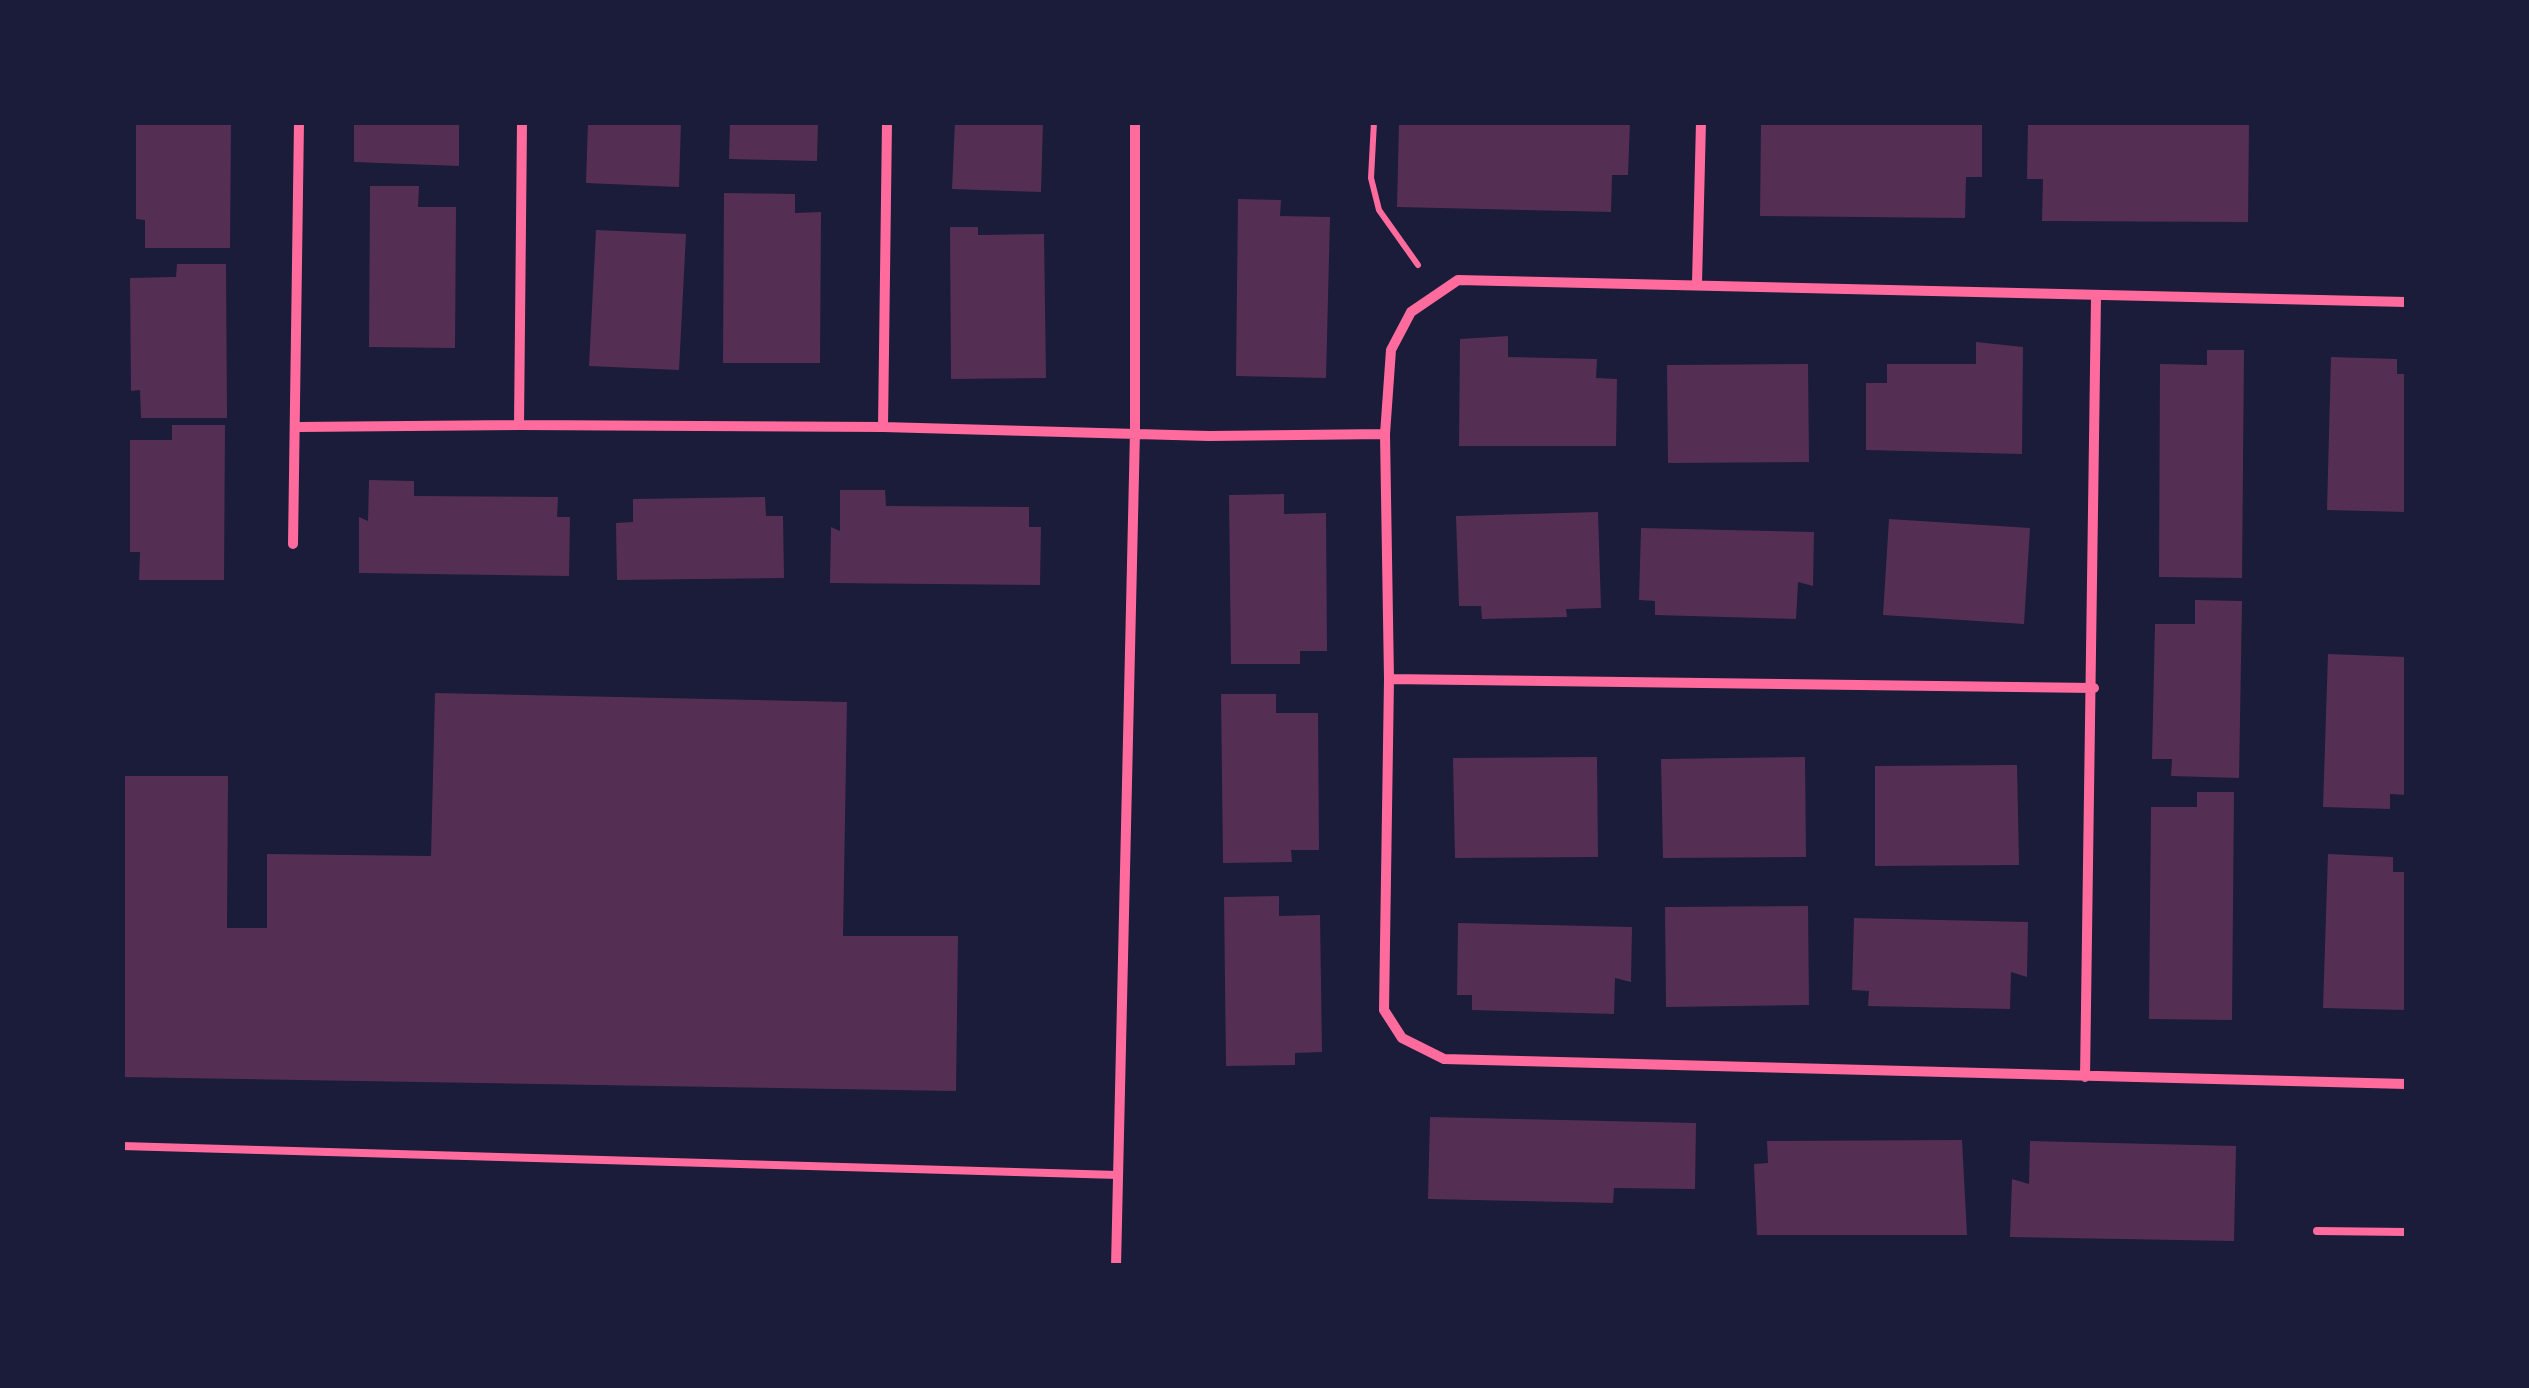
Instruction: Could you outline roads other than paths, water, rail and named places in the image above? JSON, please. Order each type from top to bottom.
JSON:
[{"type":"street","points":[[294,544],[299,122]]},
{"type":"street","points":[[518,425],[522,122]]},
{"type":"street","points":[[883,427],[887,122]]},
{"type":"street","points":[[1116,1266],[1135,432],[1135,122]]},
{"type":"street","points":[[1697,282],[1702,122]]},
{"type":"street","points":[[2406,302],[2096,297],[1697,282],[1458,280],[1410,312],[1391,350],[1385,434],[1389,679],[1384,1010],[1402,1038],[1444,1059],[2406,1084]]},
{"type":"street","points":[[2086,1077],[2094,688],[2096,297]]},
{"type":"street","points":[[298,427],[883,427],[1209,436],[1385,434]]},
{"type":"street","points":[[1389,679],[2094,688]]},
{"type":"lane","points":[[122,1146],[1118,1175]]},
{"type":"lane","points":[[2316,1231],[2406,1232]]}]
